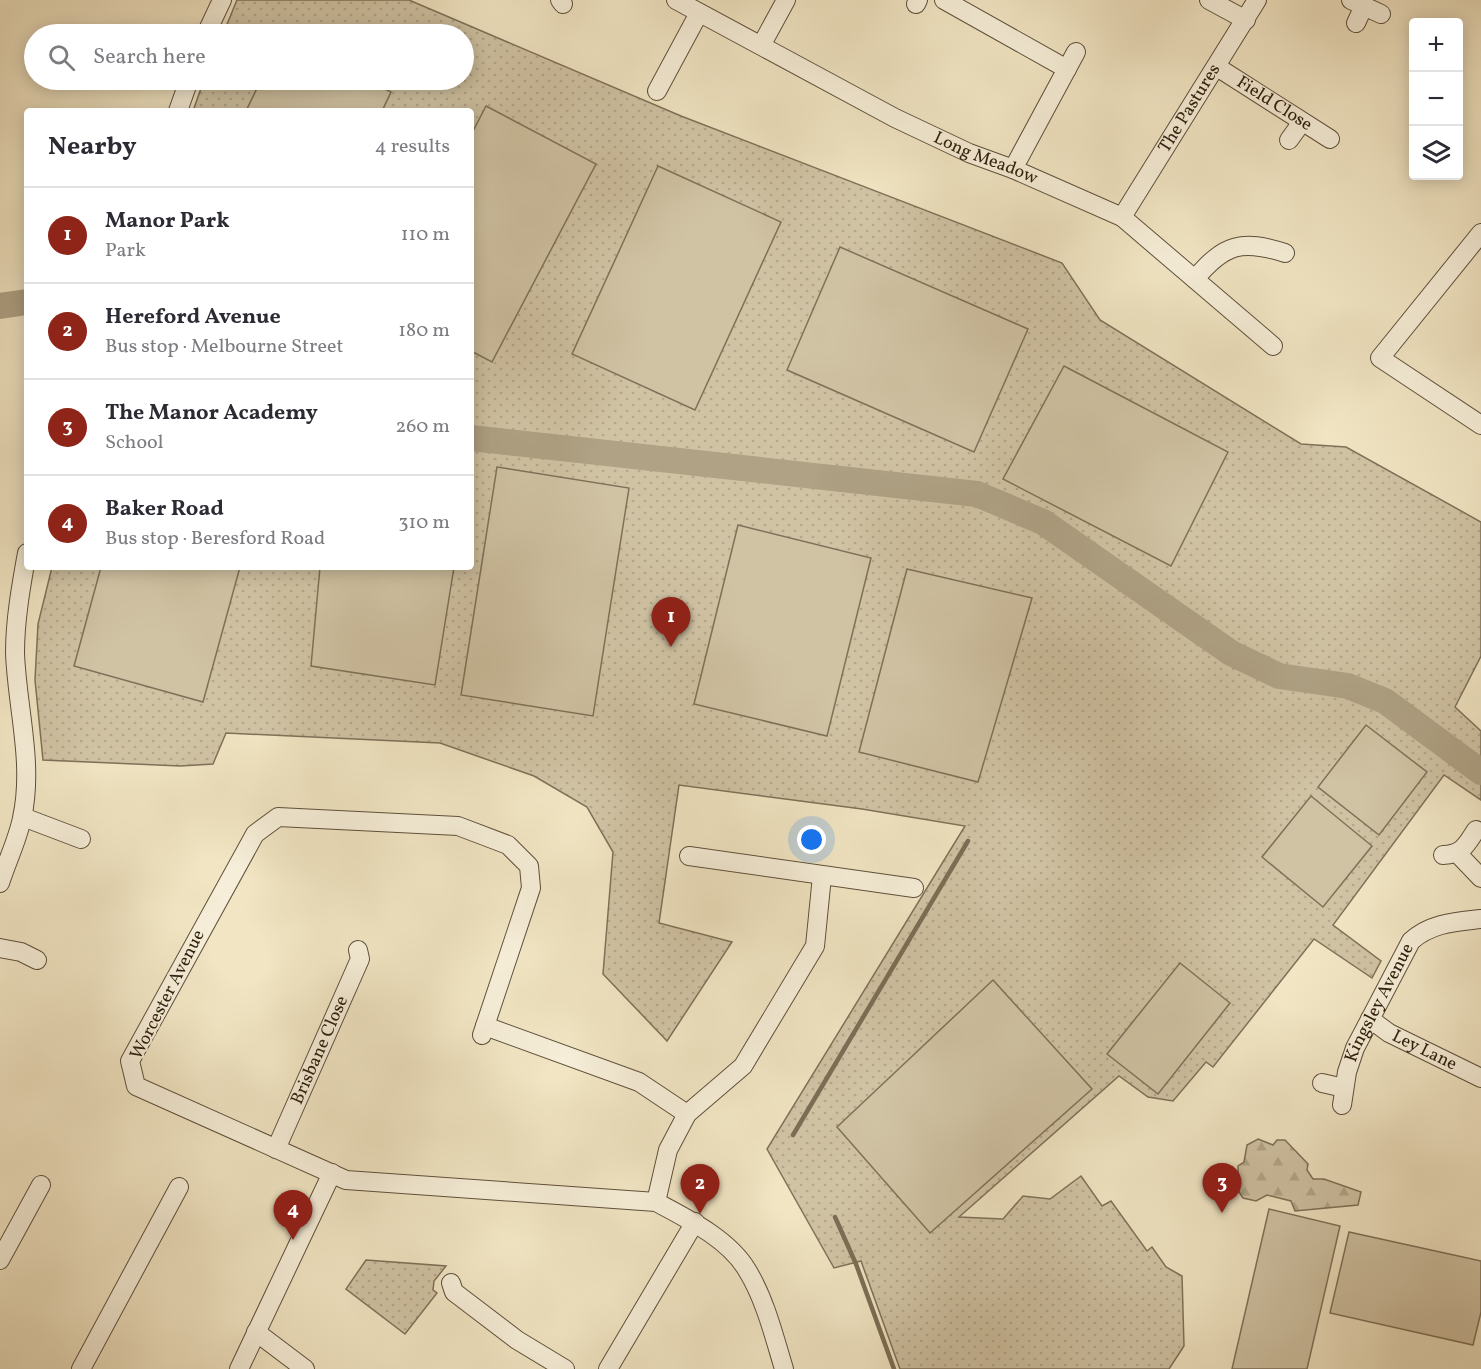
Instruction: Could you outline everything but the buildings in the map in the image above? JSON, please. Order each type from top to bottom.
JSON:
[{"type":"street","points":[[211,24],[222,0]]},
{"type":"street","name":"Long Meadow","points":[[676,0],[762,44],[895,118],[969,153],[1013,169],[1122,217],[1273,346]]},
{"type":"street","points":[[762,44],[786,0]]},
{"type":"street","points":[[944,0],[1066,69]]},
{"type":"street","points":[[1209,0],[1246,20]]},
{"type":"street","name":"The Pastures","points":[[1122,217],[1257,0]]},
{"type":"street","points":[[1356,23],[1358,3],[1381,14]]},
{"type":"street","points":[[666,86],[699,13]]},
{"type":"street","points":[[1013,169],[1076,52]]},
{"type":"street","name":"Field Close","points":[[1217,67],[1330,139]]},
{"type":"street","points":[[179,108],[185,90]]},
{"type":"street","points":[[1289,140],[1302,122]]},
{"type":"street","points":[[1481,233],[1380,358],[1481,425]]},
{"type":"street","points":[[1195,279],[1223,251],[1242,244],[1263,246],[1285,253]]},
{"type":"street","points":[[0,882],[22,817],[25,740],[15,653],[18,605],[24,570]]},
{"type":"street","points":[[22,817],[81,839]]},
{"type":"street","name":"Worcester Avenue","points":[[687,1114],[639,1083],[484,1031],[531,888],[529,866],[508,845],[458,826],[278,817],[255,834],[130,1061],[136,1086],[346,1180],[656,1202],[695,1222],[735,1256],[747,1270],[771,1325],[784,1369]]},
{"type":"street","points":[[1476,830],[1451,854],[1481,878]]},
{"type":"street","points":[[690,856],[914,888]]},
{"type":"street","points":[[656,1202],[668,1150],[687,1114],[744,1066],[815,946],[822,876]]},
{"type":"street","name":"Kingsley Avenue","points":[[1322,1083],[1343,1096],[1355,1048],[1403,953],[1422,931],[1455,922],[1481,920]]},
{"type":"street","points":[[0,948],[28,950]]},
{"type":"street","name":"Brisbane Close","points":[[276,1149],[360,958],[358,950]]},
{"type":"street","name":"Ley Lane","points":[[1370,1019],[1389,1033],[1481,1078]]},
{"type":"street","points":[[239,1369],[332,1173]]},
{"type":"street","points":[[0,1260],[41,1185]]},
{"type":"street","points":[[81,1369],[156,1246],[178,1187]]},
{"type":"street","points":[[608,1369],[695,1222]]},
{"type":"street","points":[[451,1282],[454,1292],[500,1327],[565,1369]]},
{"type":"street","points":[[256,1332],[305,1369]]},
{"type":"green space","points":[[237,0],[409,0],[465,24],[227,24]]},
{"type":"green space","points":[[474,28],[681,116],[1062,263],[1100,320],[1301,444],[1346,447],[1481,522],[1481,656],[1455,707],[1481,731],[1481,800],[1444,775],[1333,925],[1381,961],[1372,978],[1314,939],[1213,1067],[1206,1062],[1173,1101],[1148,1097],[1119,1076],[959,1217],[1003,1219],[1023,1196],[1050,1199],[1081,1176],[1102,1206],[1111,1201],[1147,1251],[1152,1247],[1166,1267],[1182,1276],[1184,1346],[1169,1369],[900,1369],[861,1261],[834,1268],[767,1149],[965,826],[862,809],[679,785],[659,923],[732,942],[667,1041],[603,974],[613,852],[587,807],[534,776],[440,743],[226,733],[213,764],[180,766],[43,760],[35,680],[38,624],[51,570],[474,570],[474,108],[194,108],[200,90],[474,90]]},
{"type":"green space","points":[[256,90],[387,90],[391,92],[383,108],[247,108]]},
{"type":"green space","points":[[486,106],[596,164],[492,362],[474,353],[474,129]]},
{"type":"green space","points":[[658,166],[781,222],[695,410],[572,354]]},
{"type":"green space","points":[[840,247],[1028,329],[974,452],[787,370]]},
{"type":"green space","points":[[1064,366],[1228,452],[1171,566],[1003,479]]},
{"type":"green space","points":[[497,467],[629,488],[593,716],[461,695]]},
{"type":"green space","points":[[738,525],[871,558],[827,736],[694,704]]},
{"type":"green space","points":[[907,569],[1032,598],[978,782],[859,752]]},
{"type":"green space","points":[[100,570],[239,570],[203,702],[74,666]]},
{"type":"green space","points":[[320,570],[454,570],[435,685],[311,666]]},
{"type":"green space","points":[[1366,725],[1427,772],[1379,835],[1318,787]]},
{"type":"green space","points":[[1311,796],[1372,846],[1323,907],[1262,857]]},
{"type":"green space","points":[[1180,963],[1230,1003],[1158,1094],[1107,1054]]},
{"type":"green space","points":[[993,980],[1092,1089],[930,1233],[837,1127]]},
{"type":"green space","points":[[1258,1139],[1273,1145],[1277,1140],[1285,1140],[1308,1164],[1307,1170],[1313,1179],[1324,1179],[1361,1192],[1358,1205],[1295,1211],[1291,1201],[1267,1195],[1256,1201],[1243,1198],[1239,1192],[1238,1166],[1244,1162],[1247,1145]]},
{"type":"green space","points":[[1269,1209],[1340,1226],[1307,1369],[1232,1369]]},
{"type":"green space","points":[[1349,1232],[1481,1261],[1481,1312],[1473,1345],[1330,1313]]},
{"type":"green space","points":[[366,1260],[446,1266],[434,1281],[433,1290],[437,1293],[405,1334],[346,1289]]},
{"type":"waterway","points":[[0,306],[24,302]]},
{"type":"waterway","points":[[474,438],[977,494],[1043,522],[1231,653],[1279,676],[1348,686],[1385,701],[1481,772]]},
{"type":"waterway","points":[[793,1135],[968,841]]},
{"type":"waterway","points":[[835,1217],[856,1264],[894,1369]]},
{"type":"place","name":"Manor Park","points":[[671,647]]},
{"type":"place","name":"The Manor Academy","points":[[1222,1213]]},
{"type":"place","name":"Hereford Avenue","points":[[700,1214]]},
{"type":"place","name":"Baker Road","points":[[293,1240]]}]
